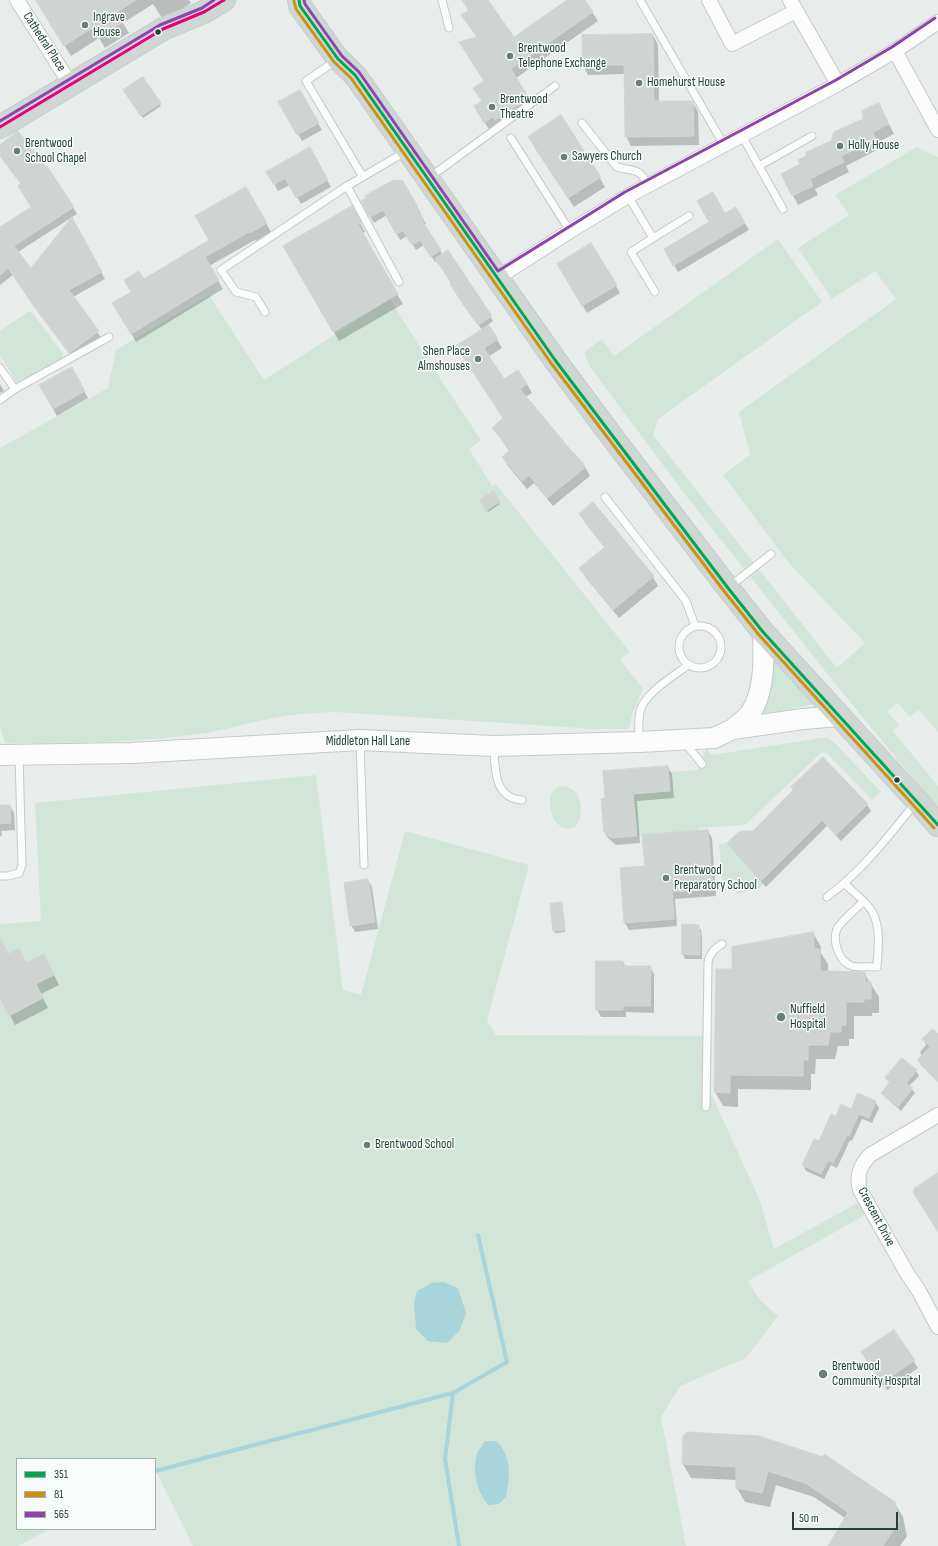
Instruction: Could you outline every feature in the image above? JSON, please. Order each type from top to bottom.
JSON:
[{"type":"main road","points":[[164,29],[197,0]]},
{"type":"main road","points":[[0,127],[164,29],[204,12],[224,0]]},
{"type":"main road","points":[[308,0],[300,6],[342,55],[407,151],[611,436],[762,632],[918,801],[938,825]]},
{"type":"street","name":"Cathedral Place","points":[[17,0],[71,84]]},
{"type":"street","points":[[709,0],[732,44],[793,6],[838,84]]},
{"type":"street","points":[[497,278],[628,196],[838,84],[895,51],[938,22]]},
{"type":"street","points":[[895,51],[938,130]]},
{"type":"street","name":"Middleton Hall Lane","points":[[734,729],[751,712],[761,687],[764,652],[762,632]]},
{"type":"street","name":"Middleton Hall Lane","points":[[10,755],[132,753],[360,740],[494,746],[639,742],[714,738],[734,729],[803,719],[840,716]]},
{"type":"street","name":"Crescent Drive","points":[[938,1115],[870,1155],[862,1163],[857,1179],[860,1190],[938,1327]]},
{"type":"lane","points":[[442,0],[449,28]]},
{"type":"lane","points":[[640,0],[724,145]]},
{"type":"lane","points":[[342,55],[306,81],[363,177]]},
{"type":"lane","points":[[427,179],[555,86]]},
{"type":"lane","points":[[582,123],[616,166],[624,169],[635,170],[649,185]]},
{"type":"lane","points":[[742,136],[783,209]]},
{"type":"lane","points":[[759,166],[812,136]]},
{"type":"lane","points":[[511,138],[570,231]]},
{"type":"lane","points":[[265,312],[256,297],[236,292],[222,270],[347,186],[407,151]]},
{"type":"lane","points":[[347,186],[399,282]]},
{"type":"lane","points":[[628,196],[653,238]]},
{"type":"lane","points":[[655,292],[631,252],[689,216]]},
{"type":"lane","points":[[0,400],[15,389],[109,337]]},
{"type":"lane","points":[[0,368],[15,389]]},
{"type":"lane","points":[[605,497],[686,601],[695,626]]},
{"type":"lane","points":[[728,588],[771,554]]},
{"type":"lane","points":[[695,626],[707,627],[716,633],[720,640],[718,657],[714,664],[698,668],[688,665],[680,654],[681,641],[685,631],[695,626]]},
{"type":"lane","points":[[639,742],[639,719],[642,704],[688,665]]},
{"type":"lane","points":[[690,739],[690,748],[702,764]]},
{"type":"lane","points":[[360,740],[364,865]]},
{"type":"lane","points":[[494,746],[496,774],[503,792],[508,797],[522,800]]},
{"type":"lane","points":[[0,876],[8,876],[19,872],[22,865],[10,755]]},
{"type":"lane","points":[[828,896],[845,884],[918,801]]},
{"type":"lane","points":[[845,884],[863,902],[873,912],[878,935],[877,966],[853,966],[846,962],[838,951],[835,939],[837,928],[863,902]]},
{"type":"lane","points":[[706,1107],[708,962],[711,953],[715,948],[722,944]]},
{"type":"green space","points":[[917,147],[938,157],[938,732],[919,710],[910,717],[898,703],[887,711],[899,725],[893,731],[938,786],[938,809],[841,691],[683,492],[590,367],[584,352],[602,339],[614,356],[778,239],[822,302],[658,419],[653,435],[837,668],[865,643],[788,562],[723,475],[750,455],[739,412],[896,299],[875,271],[832,299],[798,248],[849,215],[835,195]]},
{"type":"green space","points":[[209,295],[264,380],[390,299],[431,365],[481,440],[469,449],[492,486],[496,484],[630,652],[620,659],[643,689],[632,714],[629,729],[594,729],[335,712],[282,717],[257,721],[206,733],[156,739],[131,741],[5,743],[0,727],[0,448],[108,388],[116,350]]},
{"type":"green space","points":[[29,311],[32,312],[63,354],[62,359],[19,384],[16,382],[0,355],[0,331]]},
{"type":"green space","points":[[773,655],[819,703],[760,716]]},
{"type":"green space","points":[[827,737],[834,742],[881,792],[872,800],[827,753],[822,752],[745,825],[699,828],[699,831],[637,836],[633,794],[670,791],[669,772],[698,770],[706,749],[712,755]]},
{"type":"green space","name":"Brentwood School","points":[[316,775],[343,990],[361,995],[405,831],[529,865],[487,1021],[496,1035],[712,1036],[711,1093],[760,1201],[774,1249],[865,1199],[872,1211],[748,1281],[760,1300],[778,1316],[746,1358],[680,1386],[661,1417],[686,1546],[193,1546],[156,1474],[156,1458],[16,1458],[16,1530],[48,1530],[18,1546],[0,1546],[0,924],[41,921],[35,803]]},
{"type":"green space","points":[[560,786],[565,786],[573,790],[580,801],[581,811],[579,821],[570,829],[564,828],[558,824],[551,810],[550,800],[552,793]]},
{"type":"green space","points":[[727,843],[764,884],[759,888],[737,894],[735,885],[732,885],[722,879],[719,844]]},
{"type":"water","points":[[443,1282],[458,1288],[466,1313],[460,1330],[447,1343],[428,1341],[416,1329],[414,1303],[417,1291],[432,1283]]},
{"type":"water","points":[[485,1441],[497,1441],[505,1454],[509,1468],[506,1497],[499,1504],[488,1505],[481,1494],[477,1482],[475,1470],[476,1457]]},
{"type":"building","name":"Ingrave House","points":[[36,0],[136,0],[117,12],[123,22],[98,38],[92,28],[64,46]]},
{"type":"building","name":"Brentwood Telephone Exchange","points":[[462,0],[488,0],[514,37],[567,0],[585,0],[593,12],[511,69],[529,98],[495,120],[493,117],[484,123],[474,106],[482,101],[473,88],[484,81],[459,42],[477,37],[461,15],[469,10]]},
{"type":"building","name":"Homehurst House","points":[[653,34],[654,101],[693,101],[694,136],[625,137],[624,65],[582,65],[582,35]]},
{"type":"building","points":[[143,77],[161,103],[141,116],[123,90]]},
{"type":"building","points":[[300,90],[319,123],[297,135],[278,102]]},
{"type":"building","name":"Holly House","points":[[879,103],[889,124],[873,132],[876,139],[841,156],[844,162],[810,179],[813,186],[792,196],[781,174],[800,164],[798,160],[806,156],[806,152],[831,141],[834,132],[863,119],[862,111]]},
{"type":"building","name":"Sawyers Church","points":[[561,115],[601,177],[568,198],[528,137]]},
{"type":"building","points":[[18,131],[46,167],[47,166],[74,207],[14,246],[31,268],[72,217],[102,272],[69,290],[99,331],[69,353],[33,305],[8,268],[0,275],[0,227],[31,207],[18,186],[21,184],[0,156],[0,145]]},
{"type":"building","points":[[310,147],[328,180],[296,198],[285,178],[274,185],[266,172]]},
{"type":"building","points":[[394,180],[403,181],[418,207],[417,208],[423,218],[421,219],[441,250],[431,257],[420,240],[412,245],[403,231],[396,234],[383,210],[370,217],[361,201],[366,198],[365,196]]},
{"type":"building","points":[[246,187],[267,223],[205,257],[219,280],[131,334],[112,303],[131,292],[124,280],[139,271],[144,279],[209,240],[195,216]]},
{"type":"building","points":[[713,192],[725,213],[736,207],[745,223],[673,266],[664,249],[709,222],[697,201]]},
{"type":"building","points":[[352,206],[361,222],[358,224],[398,294],[333,332],[283,246]]},
{"type":"building","points":[[591,243],[617,285],[582,306],[557,264]]},
{"type":"building","points":[[448,250],[492,316],[478,325],[462,303],[450,284],[452,283],[435,259]]},
{"type":"building","points":[[489,325],[498,339],[484,348],[504,379],[518,370],[527,384],[520,389],[586,467],[547,498],[529,475],[522,481],[502,457],[510,450],[492,428],[503,418],[456,346]]},
{"type":"building","points":[[72,367],[85,391],[53,409],[39,385]]},
{"type":"building","points":[[494,491],[500,502],[486,511],[480,500]]},
{"type":"building","points":[[593,502],[654,576],[613,610],[579,568],[605,547],[579,514]]},
{"type":"building","points":[[823,757],[868,804],[836,835],[822,820],[761,881],[727,843],[740,831],[753,831],[793,790],[791,787]]},
{"type":"building","points":[[668,766],[670,791],[633,794],[637,836],[611,838],[604,832],[601,799],[605,798],[603,771]]},
{"type":"building","points":[[0,805],[10,805],[11,823],[0,824]]},
{"type":"building","name":"Brentwood Preparatory School","points":[[708,830],[713,889],[672,892],[674,919],[624,923],[620,868],[645,866],[642,835]]},
{"type":"building","points":[[368,879],[375,922],[350,926],[344,883]]},
{"type":"building","points":[[562,902],[565,930],[553,931],[550,904]]},
{"type":"building","points":[[682,924],[699,925],[700,955],[682,954]]},
{"type":"building","name":"Nuffield Hospital","points":[[814,932],[814,949],[820,949],[820,971],[865,972],[865,982],[871,982],[871,999],[864,999],[864,1002],[846,1002],[846,1025],[841,1025],[841,1032],[830,1032],[828,1045],[808,1045],[808,1060],[803,1060],[803,1076],[730,1075],[730,1093],[714,1092],[716,969],[732,969],[732,947]]},
{"type":"building","points":[[0,938],[9,954],[19,948],[26,963],[44,954],[54,975],[36,984],[43,998],[9,1016],[0,998]]},
{"type":"building","points":[[596,961],[623,961],[623,966],[651,966],[650,1006],[623,1006],[623,1010],[596,1010]]},
{"type":"building","points":[[933,1029],[938,1034],[938,1081],[917,1060],[930,1047],[922,1039]]},
{"type":"building","points":[[902,1058],[917,1070],[906,1083],[913,1088],[898,1107],[881,1093],[890,1082],[885,1078]]},
{"type":"building","points":[[858,1093],[876,1101],[869,1118],[859,1114],[849,1136],[847,1135],[833,1163],[828,1160],[821,1174],[802,1165],[814,1139],[819,1141],[831,1114],[836,1116],[841,1104],[851,1109]]},
{"type":"building","points":[[938,1173],[938,1232],[913,1192],[915,1190],[914,1189]]},
{"type":"building","points":[[894,1330],[915,1360],[882,1383],[861,1352]]},
{"type":"building","points":[[687,1432],[759,1436],[823,1457],[824,1454],[895,1502],[899,1521],[883,1546],[828,1546],[848,1512],[805,1483],[768,1471],[762,1493],[736,1488],[736,1467],[682,1464],[683,1437]]},
{"type":"waterway","points":[[156,1471],[453,1393],[507,1362],[478,1235]]},
{"type":"waterway","points":[[453,1393],[445,1459],[459,1546]]},
{"type":"transit line","name":"565","points":[[0,121],[160,25],[202,8],[214,0]]},
{"type":"transit line","points":[[0,127],[163,29],[204,12],[224,0]]},
{"type":"transit line","name":"351","points":[[299,0],[300,6],[338,59],[355,75],[555,360],[728,588],[763,632],[938,825]]},
{"type":"transit line","name":"565","points":[[304,0],[305,4],[342,56],[359,72],[498,271],[625,192],[836,80],[892,47],[935,18]]},
{"type":"transit line","name":"81","points":[[294,1],[296,9],[334,62],[351,78],[551,363],[724,591],[759,635],[934,828]]},
{"type":"place","name":"Ingrave House","points":[[85,25]]},
{"type":"place","name":"Brentwood Telephone Exchange","points":[[510,56]]},
{"type":"place","name":"Homehurst House","points":[[639,83]]},
{"type":"place","name":"Brentwood Theatre","points":[[492,107]]},
{"type":"place","name":"Holly House","points":[[840,146]]},
{"type":"place","name":"Brentwood School Chapel","points":[[17,151]]},
{"type":"place","name":"Sawyers Church","points":[[564,157]]},
{"type":"place","name":"Shen Place Almshouses","points":[[478,359]]},
{"type":"place","name":"Brentwood Preparatory School","points":[[666,878]]},
{"type":"place","name":"Nuffield Hospital","points":[[781,1017]]},
{"type":"place","name":"Brentwood School","points":[[367,1145]]},
{"type":"place","name":"Brentwood Community Hospital","points":[[823,1374]]}]
